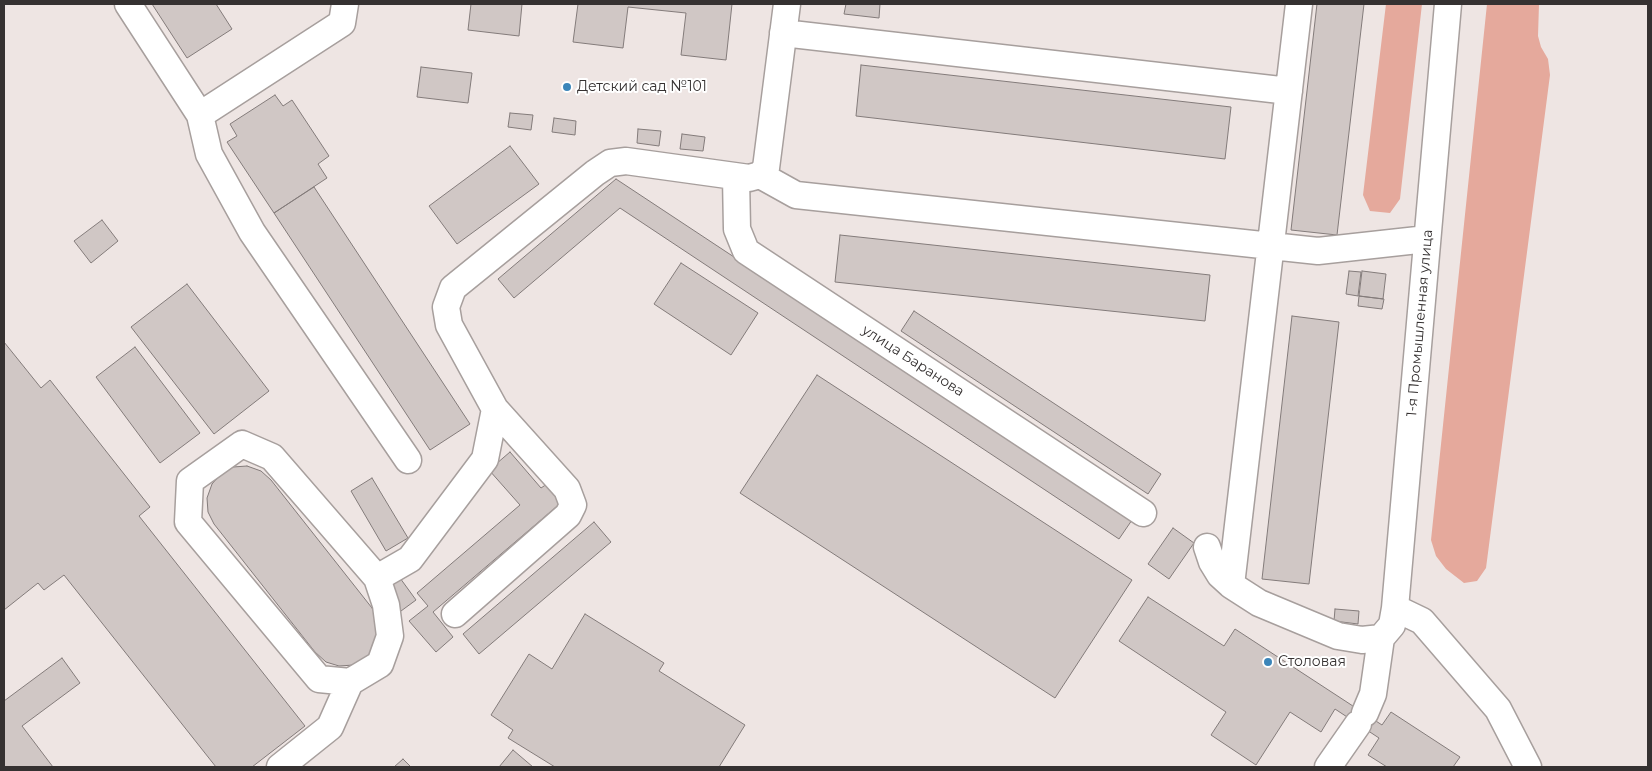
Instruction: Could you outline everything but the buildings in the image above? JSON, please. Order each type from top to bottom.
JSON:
[{"type":"street","points":[[128,4],[200,115],[209,154],[252,232],[408,460]]},
{"type":"street","points":[[200,115],[342,23],[345,4]]},
{"type":"street","points":[[748,176],[766,168],[787,4]]},
{"type":"street","points":[[1231,585],[1299,4]]},
{"type":"street","name":"1-я Промышленная улица","points":[[1381,638],[1392,625],[1395,608],[1448,4]]},
{"type":"street","points":[[783,33],[1289,91]]},
{"type":"street","points":[[455,614],[568,515],[573,505],[568,489],[495,409],[449,325],[446,306],[454,288],[595,173],[610,163],[626,161],[748,176],[796,195],[1318,251],[1427,238]]},
{"type":"street","name":"улица Баранова","points":[[748,176],[737,229],[746,251],[1143,513]]},
{"type":"street","points":[[377,578],[410,559],[485,459],[495,409]]},
{"type":"street","points":[[242,444],[272,457],[377,578],[386,605],[390,636],[380,664],[350,682],[320,680],[188,522],[190,480],[242,444]]},
{"type":"street","points":[[1207,547],[1212,562],[1220,575],[1231,585],[1259,603],[1338,636],[1362,640],[1381,638],[1373,694],[1362,719],[1328,767]]},
{"type":"street","points":[[1395,608],[1422,621],[1498,710],[1528,767]]},
{"type":"street","points":[[280,767],[330,727],[350,682]]},
{"type":"shaded area","points":[[1386,4],[1422,4],[1400,199],[1390,213],[1370,211],[1363,195]]},
{"type":"shaded area","points":[[1487,4],[1539,4],[1538,36],[1541,47],[1548,59],[1550,75],[1486,568],[1477,581],[1464,583],[1446,569],[1436,556],[1431,540]]},
{"type":"place","name":"Детский сад №101","points":[[567,87]]},
{"type":"place","name":"Столовая","points":[[1268,662]]}]
